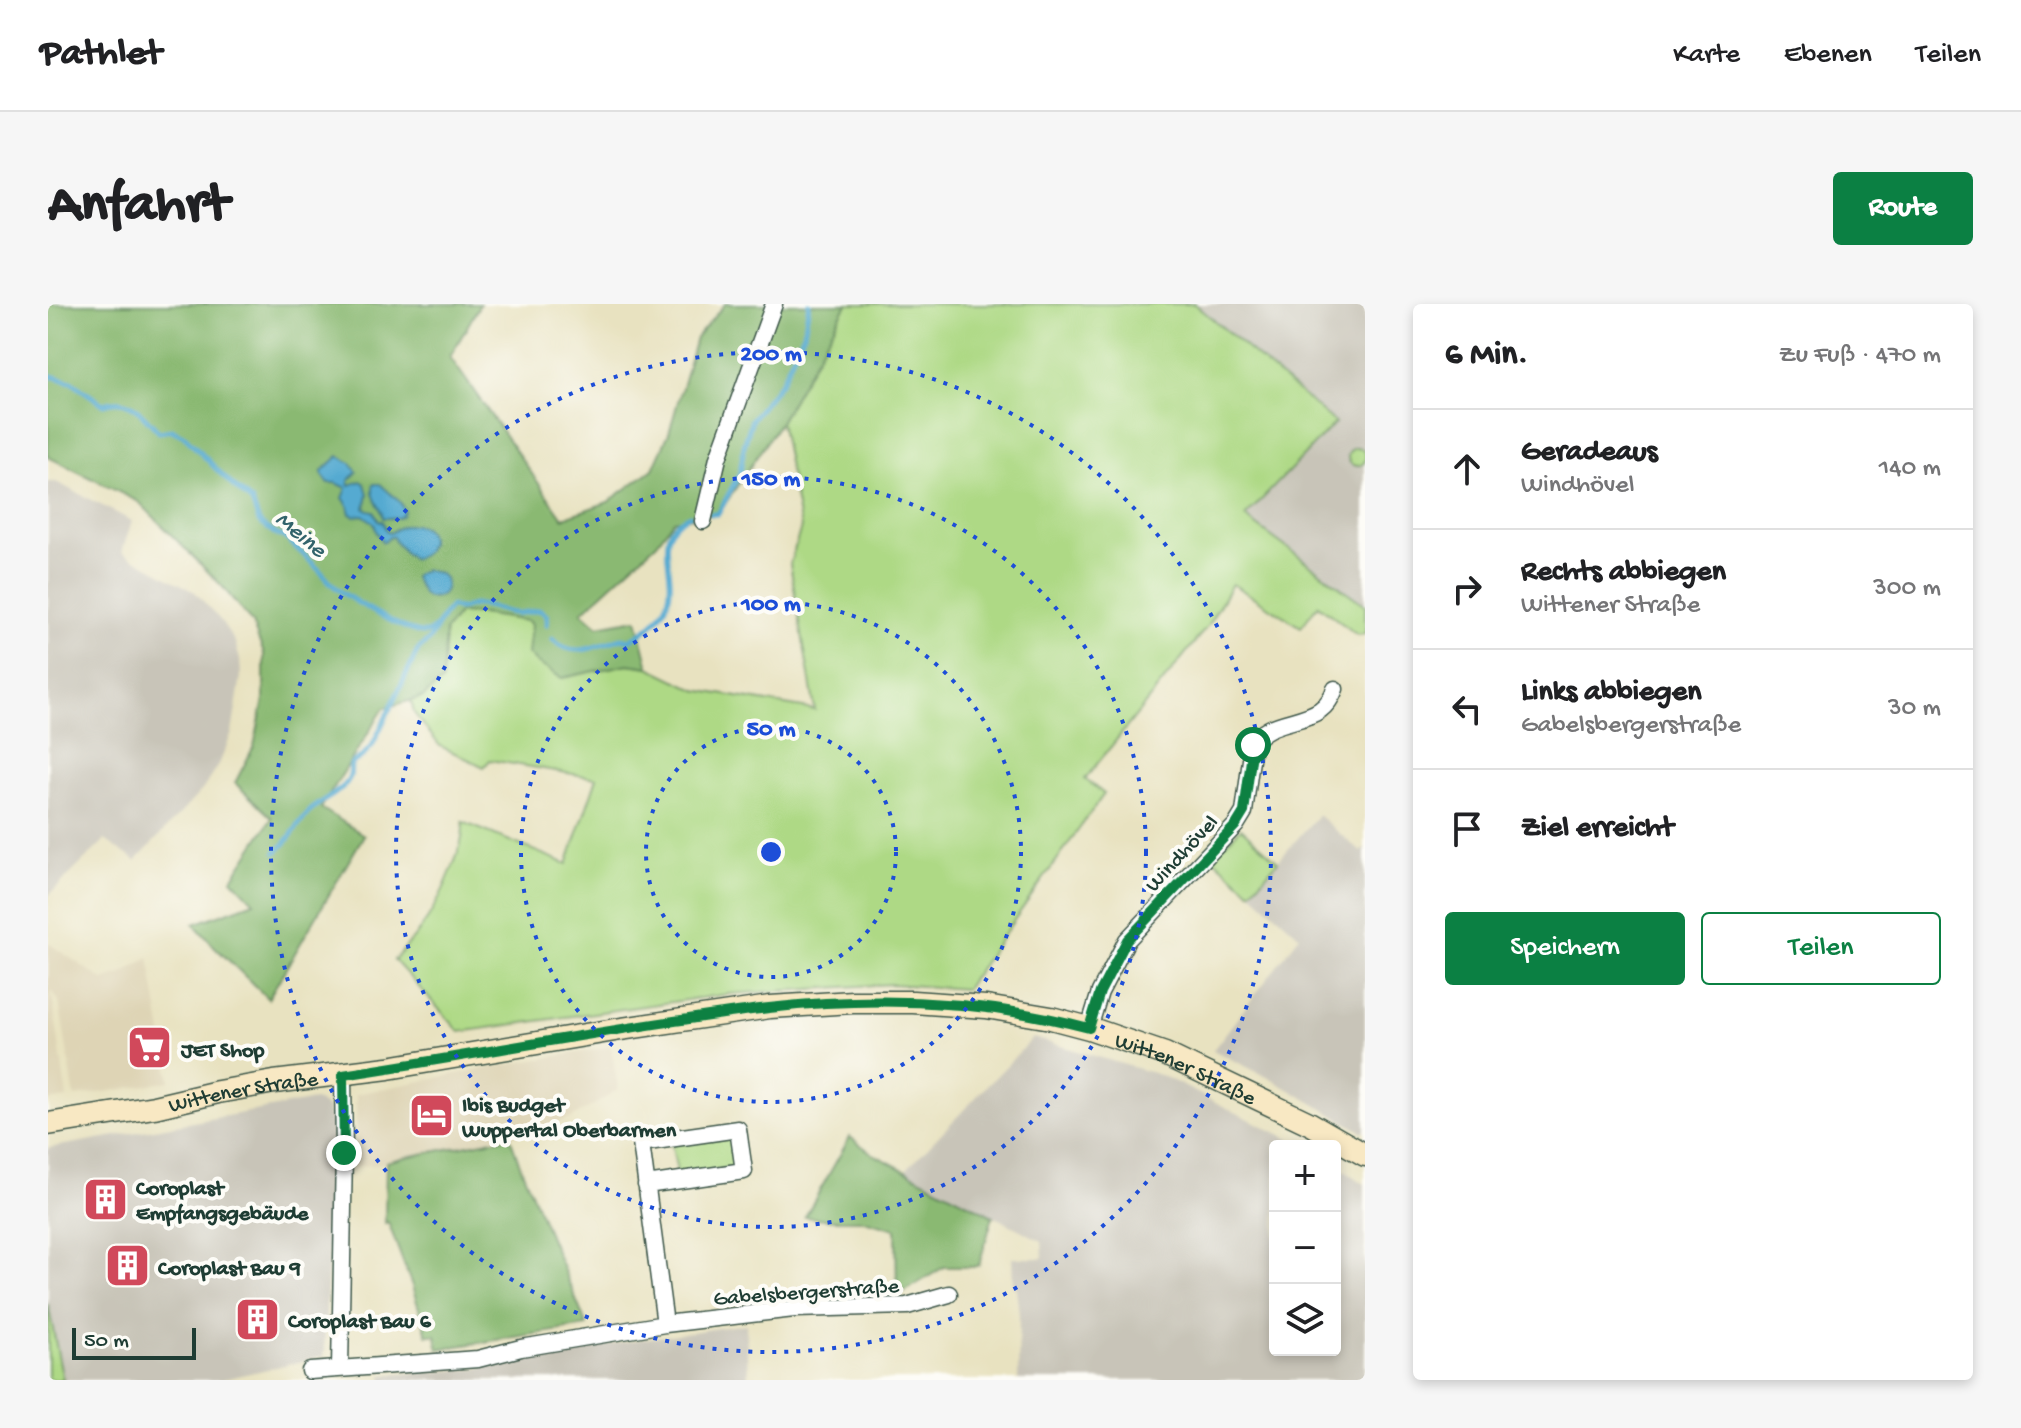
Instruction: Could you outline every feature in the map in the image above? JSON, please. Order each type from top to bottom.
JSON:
[{"type":"main road","name":"Wittener Straße","points":[[48,1124],[154,1107],[274,1082],[343,1075],[770,1007],[913,1002],[986,1007],[1089,1028],[1165,1054],[1299,1118],[1365,1155]]},
{"type":"street","points":[[703,521],[718,458],[774,304]]},
{"type":"street","name":"Windhövel","points":[[1089,1028],[1100,992],[1127,940],[1236,825],[1244,812],[1253,745],[1257,737],[1265,731],[1319,711],[1331,699],[1335,689]]},
{"type":"street","points":[[340,1368],[343,1075]]},
{"type":"street","points":[[646,1185],[744,1171],[738,1129],[641,1143],[646,1185],[665,1324]]},
{"type":"street","name":"Gabelsbergerstraße","points":[[310,1371],[478,1359],[521,1348],[665,1324],[794,1309],[907,1306],[949,1294]]},
{"type":"shaded area","points":[[1195,304],[1365,304],[1365,605],[1245,517],[1334,423]]},
{"type":"shaded area","points":[[48,482],[56,482],[132,521],[122,552],[195,592],[235,642],[241,676],[232,733],[220,762],[203,789],[136,861],[105,840],[48,896]]},
{"type":"shaded area","points":[[1318,815],[1361,852],[1365,848],[1363,1132],[1213,1050],[1300,936],[1251,892]]},
{"type":"shaded area","points":[[48,943],[103,980],[124,973],[149,957],[170,1081],[75,1097],[59,1001],[51,990],[67,1098],[48,1101]]},
{"type":"shaded area","points":[[1033,1038],[1163,1076],[1291,1140],[1269,1140],[1269,1356],[1341,1356],[1341,1169],[1365,1184],[1365,1380],[1018,1380],[1019,1315],[1016,1288],[1013,1287],[1012,1258],[1043,1258],[1042,1241],[905,1171]]},
{"type":"shaded area","points":[[611,1047],[618,1089],[571,1118],[510,1137],[375,1165],[356,1166],[356,1094]]},
{"type":"shaded area","points":[[315,1100],[327,1108],[334,1124],[324,1356],[220,1380],[63,1380],[48,1304],[48,1148]]},
{"type":"shaded area","points":[[746,1324],[748,1380],[383,1380],[382,1375],[472,1369]]},
{"type":"green space","points":[[48,304],[480,304],[450,357],[563,518],[608,502],[653,469],[669,433],[696,338],[725,304],[847,304],[780,422],[719,513],[674,520],[657,543],[582,612],[598,626],[637,619],[649,667],[628,664],[562,678],[528,654],[531,625],[528,621],[459,613],[445,631],[442,681],[423,697],[384,708],[321,808],[364,835],[268,999],[194,924],[254,902],[232,879],[272,818],[235,783],[254,746],[264,700],[264,654],[252,623],[222,586],[139,502],[48,457]]},
{"type":"green space","points":[[847,304],[1195,304],[1335,423],[1245,517],[1365,605],[1365,634],[1357,635],[1318,605],[1301,627],[1232,584],[1207,627],[1085,779],[1104,794],[965,989],[892,984],[729,994],[460,1032],[394,960],[421,928],[440,897],[460,847],[463,822],[567,864],[597,778],[490,760],[484,767],[440,746],[414,713],[411,700],[423,697],[442,681],[445,630],[459,613],[528,621],[550,671],[562,678],[628,664],[649,667],[696,690],[815,710],[790,564],[801,527],[780,422]]},
{"type":"green space","points":[[1357,448],[1366,457],[1357,466],[1348,457]]},
{"type":"green space","points":[[1241,828],[1278,861],[1251,892],[1212,857]]},
{"type":"green space","points":[[510,1137],[587,1326],[438,1349],[436,1335],[427,1335],[388,1222],[385,1223],[386,1162]]},
{"type":"green space","points":[[850,1137],[873,1154],[993,1216],[979,1265],[944,1267],[897,1296],[896,1229],[864,1220],[805,1217]]},
{"type":"green space","points":[[732,1138],[738,1161],[733,1167],[678,1177],[671,1142]]},
{"type":"green space","points":[[48,1304],[63,1380],[48,1380]]},
{"type":"water","points":[[339,456],[351,463],[357,472],[349,480],[350,485],[361,481],[365,484],[368,494],[365,509],[374,511],[390,533],[408,525],[424,528],[430,538],[427,550],[413,559],[393,537],[382,542],[374,523],[363,515],[350,514],[343,498],[347,488],[328,483],[322,474]]},
{"type":"water","points":[[374,484],[380,484],[400,502],[404,510],[402,516],[383,518],[373,493]]},
{"type":"water","points":[[425,570],[439,573],[445,579],[446,588],[442,594],[427,598],[422,593],[414,577]]},
{"type":"waterway","name":"Meine","points":[[711,514],[718,514],[740,473],[752,419],[781,382],[804,333],[809,304]]},
{"type":"waterway","name":"Meine","points":[[48,375],[71,382],[103,404],[128,404],[159,432],[172,430],[184,436],[252,502],[259,522],[285,537],[341,591],[395,623],[427,633],[435,628],[451,606],[461,609],[480,605],[514,613],[540,610],[547,616],[546,625]]},
{"type":"waterway","name":"Meine","points":[[552,639],[569,649],[586,649],[622,638],[629,640],[652,624],[668,600],[670,576],[667,552],[671,531],[690,515]]},
{"type":"waterway","points":[[276,852],[307,814],[349,780],[351,764],[373,744],[418,650],[436,629]]},
{"type":"place","name":"JET Shop","points":[[150,1048]]},
{"type":"place","name":"Ibis Budget Wuppertal Oberbarmen","points":[[431,1116]]},
{"type":"place","name":"Coroplast Empfangsgebäude","points":[[105,1199]]},
{"type":"place","name":"Coroplast Bau 9","points":[[127,1266]]},
{"type":"place","name":"Coroplast Bau 6","points":[[257,1319]]},
{"type":"route","points":[[344,1153],[343,1075],[770,1007],[853,1002],[939,1003],[986,1007],[1089,1028],[1100,992],[1127,940],[1236,825],[1244,812],[1253,745]]}]
